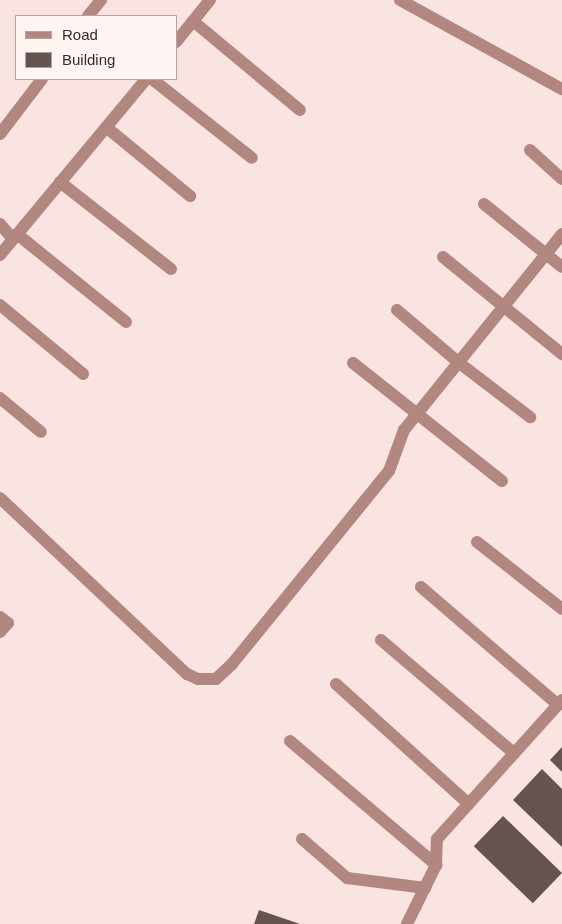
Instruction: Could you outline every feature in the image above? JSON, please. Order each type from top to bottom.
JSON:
[{"type":"street","points":[[89,15],[100,0]]},
{"type":"street","points":[[178,40],[210,0]]},
{"type":"street","points":[[400,0],[562,89]]},
{"type":"street","points":[[194,21],[300,110]]},
{"type":"street","points":[[0,134],[41,80]]},
{"type":"street","points":[[0,256],[145,80]]},
{"type":"street","points":[[153,80],[252,158]]},
{"type":"street","points":[[106,127],[190,196]]},
{"type":"street","points":[[530,150],[562,179]]},
{"type":"street","points":[[60,182],[171,269]]},
{"type":"street","points":[[484,204],[562,267]]},
{"type":"street","points":[[0,224],[126,322]]},
{"type":"street","points":[[0,498],[187,674],[198,679],[216,679],[232,664],[389,471],[404,430],[562,234]]},
{"type":"street","points":[[443,257],[562,354]]},
{"type":"street","points":[[0,304],[83,374]]},
{"type":"street","points":[[397,310],[458,362],[530,416]]},
{"type":"street","points":[[353,363],[418,412],[502,481]]},
{"type":"street","points":[[0,398],[41,432]]},
{"type":"street","points":[[477,542],[562,609]]},
{"type":"street","points":[[407,924],[436,865],[437,840],[560,702],[421,587]]},
{"type":"street","points":[[0,617],[8,623],[0,632]]},
{"type":"street","points":[[380,640],[514,753]]},
{"type":"street","points":[[336,684],[469,804]]},
{"type":"street","points":[[290,741],[436,865]]},
{"type":"street","points":[[302,839],[347,878],[425,888]]},
{"type":"building","points":[[562,747],[562,772],[550,760]]},
{"type":"building","points":[[542,769],[562,789],[562,847],[513,800]]},
{"type":"building","points":[[503,816],[562,873],[533,903],[474,846]]},
{"type":"building","points":[[259,910],[300,924],[254,924]]}]
